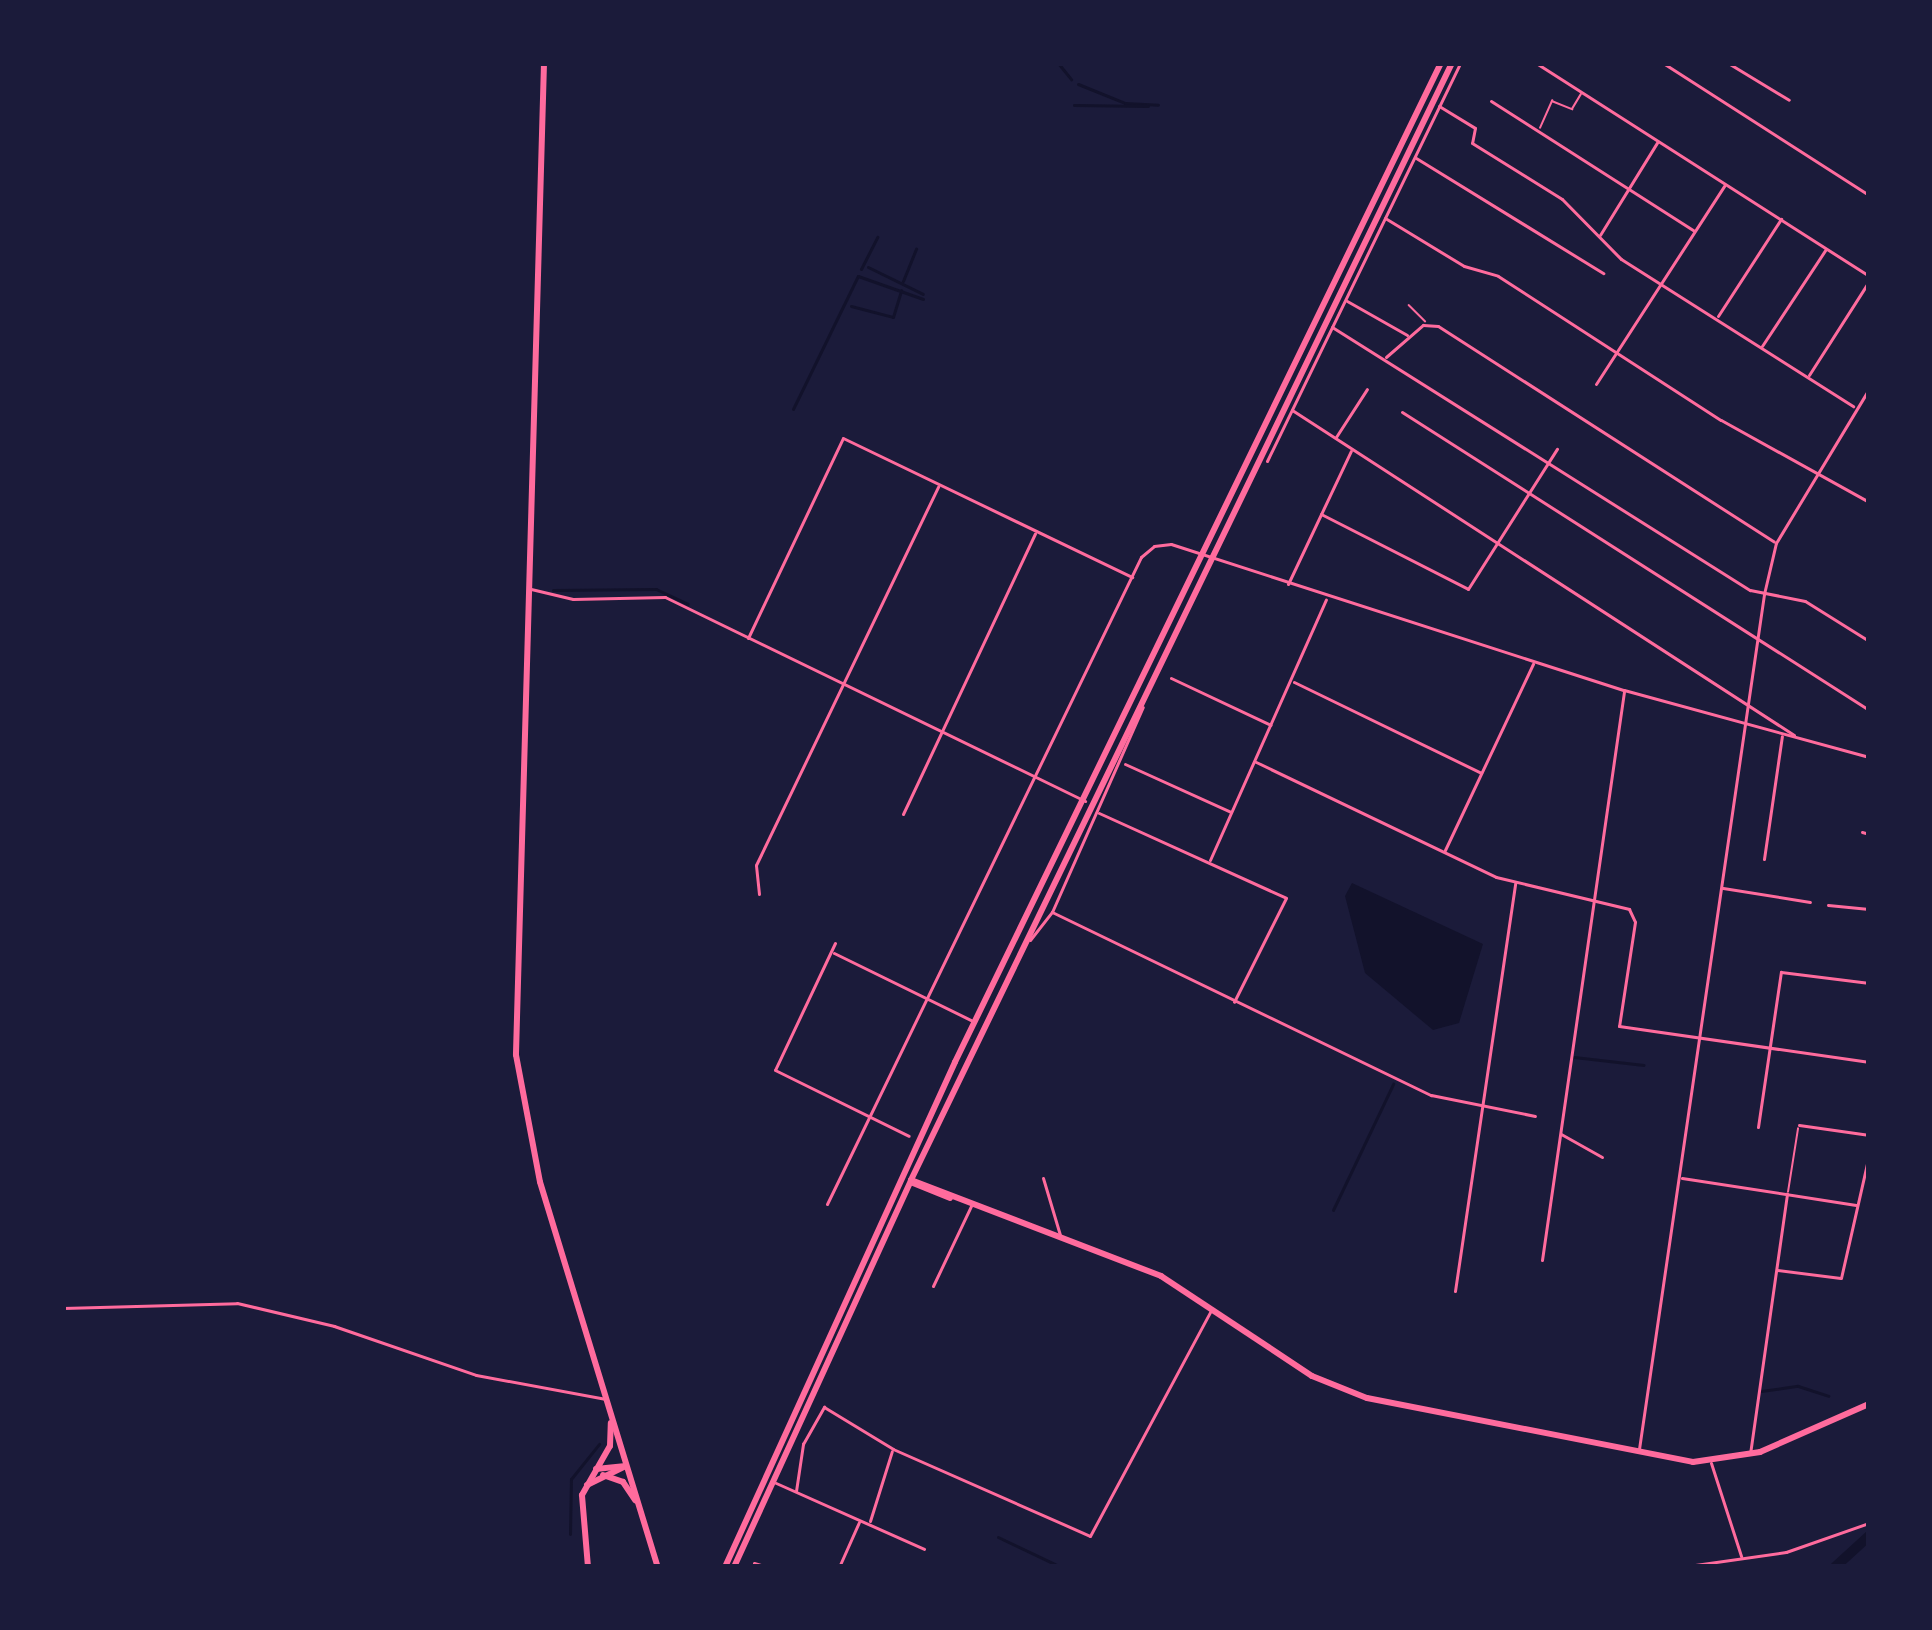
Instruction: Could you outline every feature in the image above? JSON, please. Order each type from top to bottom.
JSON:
[{"type":"main road","points":[[544,63],[519,1085],[605,1399],[658,1567]]},
{"type":"main road","points":[[724,1567],[975,1022],[1442,63]]},
{"type":"main road","points":[[734,1567],[911,1180],[1456,63]]},
{"type":"main road","points":[[902,1176],[1161,1276],[1350,1394],[1638,1453],[1711,1461],[1751,1455],[1869,1404]]},
{"type":"main road","points":[[589,1567],[583,1491],[610,1446],[610,1414]]},
{"type":"main road","points":[[593,1470],[626,1466]]},
{"type":"main road","points":[[583,1491],[603,1475],[626,1466]]},
{"type":"main road","points":[[603,1475],[623,1482],[640,1508]]},
{"type":"street","points":[[1267,461],[1456,63]]},
{"type":"street","points":[[1536,63],[1869,278],[1808,377]]},
{"type":"street","points":[[1663,63],[1869,195]]},
{"type":"street","points":[[1728,63],[1789,100]]},
{"type":"street","points":[[1491,101],[1694,231]]},
{"type":"street","points":[[1439,106],[1475,128],[1471,142],[1562,199],[1599,236],[1659,282],[1855,407]]},
{"type":"street","points":[[1599,236],[1658,140]]},
{"type":"street","points":[[1413,157],[1603,273]]},
{"type":"street","points":[[1597,384],[1725,184]]},
{"type":"street","points":[[1385,218],[1498,276],[1869,502]]},
{"type":"street","points":[[1717,317],[1781,219]]},
{"type":"street","points":[[1761,347],[1826,248]]},
{"type":"street","points":[[1346,300],[1408,336]]},
{"type":"street","points":[[1384,359],[1426,325],[1580,412],[1776,543]]},
{"type":"street","points":[[1332,327],[1764,594],[1805,601],[1869,641]]},
{"type":"street","points":[[1335,439],[1367,388]]},
{"type":"street","points":[[1638,1453],[1764,594],[1776,543],[1814,472],[1869,389]]},
{"type":"street","points":[[1292,410],[1746,699],[1798,738]]},
{"type":"street","points":[[1402,412],[1869,710]]},
{"type":"street","points":[[748,640],[843,439],[1132,577]]},
{"type":"street","points":[[1321,514],[1468,589],[1502,544],[1557,449]]},
{"type":"street","points":[[1288,585],[1352,450]]},
{"type":"street","points":[[759,894],[756,865],[939,484]]},
{"type":"street","points":[[903,814],[1036,531]]},
{"type":"street","points":[[827,1204],[1132,577],[1154,546],[1201,556],[1624,690],[1869,757]]},
{"type":"street","points":[[528,589],[573,599],[660,595],[1085,801]]},
{"type":"street","points":[[1209,862],[1327,598]]},
{"type":"street","points":[[1444,852],[1533,662]]},
{"type":"street","points":[[1171,678],[1273,726]]},
{"type":"street","points":[[1292,681],[1481,773]]},
{"type":"street","points":[[1542,1260],[1624,690]]},
{"type":"street","points":[[1025,946],[1052,912],[1123,763],[1145,700]]},
{"type":"street","points":[[1764,859],[1782,733]]},
{"type":"street","points":[[1256,762],[1515,883],[1594,899],[1634,914],[1619,1026],[1869,1062]]},
{"type":"street","points":[[1123,763],[1232,813]]},
{"type":"street","points":[[1099,813],[1286,898],[1234,1002]]},
{"type":"street","points":[[1862,832],[1869,833]]},
{"type":"street","points":[[1455,1291],[1515,883]]},
{"type":"street","points":[[1720,887],[1810,902]]},
{"type":"street","points":[[1828,905],[1869,910]]},
{"type":"street","points":[[1052,912],[1430,1095],[1535,1116]]},
{"type":"street","points":[[835,944],[776,1072],[909,1136]]},
{"type":"street","points":[[832,953],[975,1022]]},
{"type":"street","points":[[1758,1127],[1781,972],[1869,983]]},
{"type":"street","points":[[1798,1125],[1869,1135]]},
{"type":"street","points":[[1559,1132],[1602,1157]]},
{"type":"street","points":[[1775,1270],[1841,1279],[1869,1155]]},
{"type":"street","points":[[1043,1178],[1060,1236]]},
{"type":"street","points":[[1680,1178],[1858,1205]]},
{"type":"street","points":[[1751,1455],[1787,1194]]},
{"type":"street","points":[[933,1286],[971,1205]]},
{"type":"street","points":[[63,1307],[206,1302],[334,1326],[476,1376],[605,1399]]},
{"type":"street","points":[[796,1491],[802,1450],[822,1407],[892,1449],[1090,1536],[1211,1308]]},
{"type":"street","points":[[869,1524],[892,1449]]},
{"type":"street","points":[[1711,1461],[1741,1557]]},
{"type":"street","points":[[774,1482],[925,1549]]},
{"type":"street","points":[[839,1567],[860,1520]]},
{"type":"street","points":[[1681,1567],[1786,1552],[1869,1522]]},
{"type":"street","points":[[754,1563],[767,1567]]},
{"type":"lane","points":[[1538,131],[1552,101],[1572,109],[1581,92]]},
{"type":"lane","points":[[1409,305],[1426,325]]},
{"type":"lane","points":[[1787,1194],[1798,1125]]},
{"type":"shaded area","points":[[1352,883],[1483,944],[1459,1023],[1433,1030],[1365,973],[1345,896]]},
{"type":"waterway","points":[[1058,63],[1071,79]]},
{"type":"waterway","points":[[1078,84],[1125,103],[1158,105]]},
{"type":"waterway","points":[[1074,105],[1148,106]]},
{"type":"waterway","points":[[861,269],[877,237]]},
{"type":"waterway","points":[[903,281],[916,249]]},
{"type":"waterway","points":[[868,267],[923,294]]},
{"type":"waterway","points":[[793,409],[858,276],[923,299]]},
{"type":"waterway","points":[[851,306],[893,317],[901,290]]},
{"type":"waterway","points":[[553,590],[656,589],[688,604]]},
{"type":"waterway","points":[[1574,1057],[1644,1065]]},
{"type":"waterway","points":[[1333,1210],[1393,1084]]},
{"type":"waterway","points":[[1761,1391],[1798,1386],[1828,1396]]},
{"type":"waterway","points":[[570,1534],[571,1479],[599,1444]]},
{"type":"waterway","points":[[1835,1567],[1869,1536]]},
{"type":"waterway","points":[[998,1537],[1061,1567]]}]
